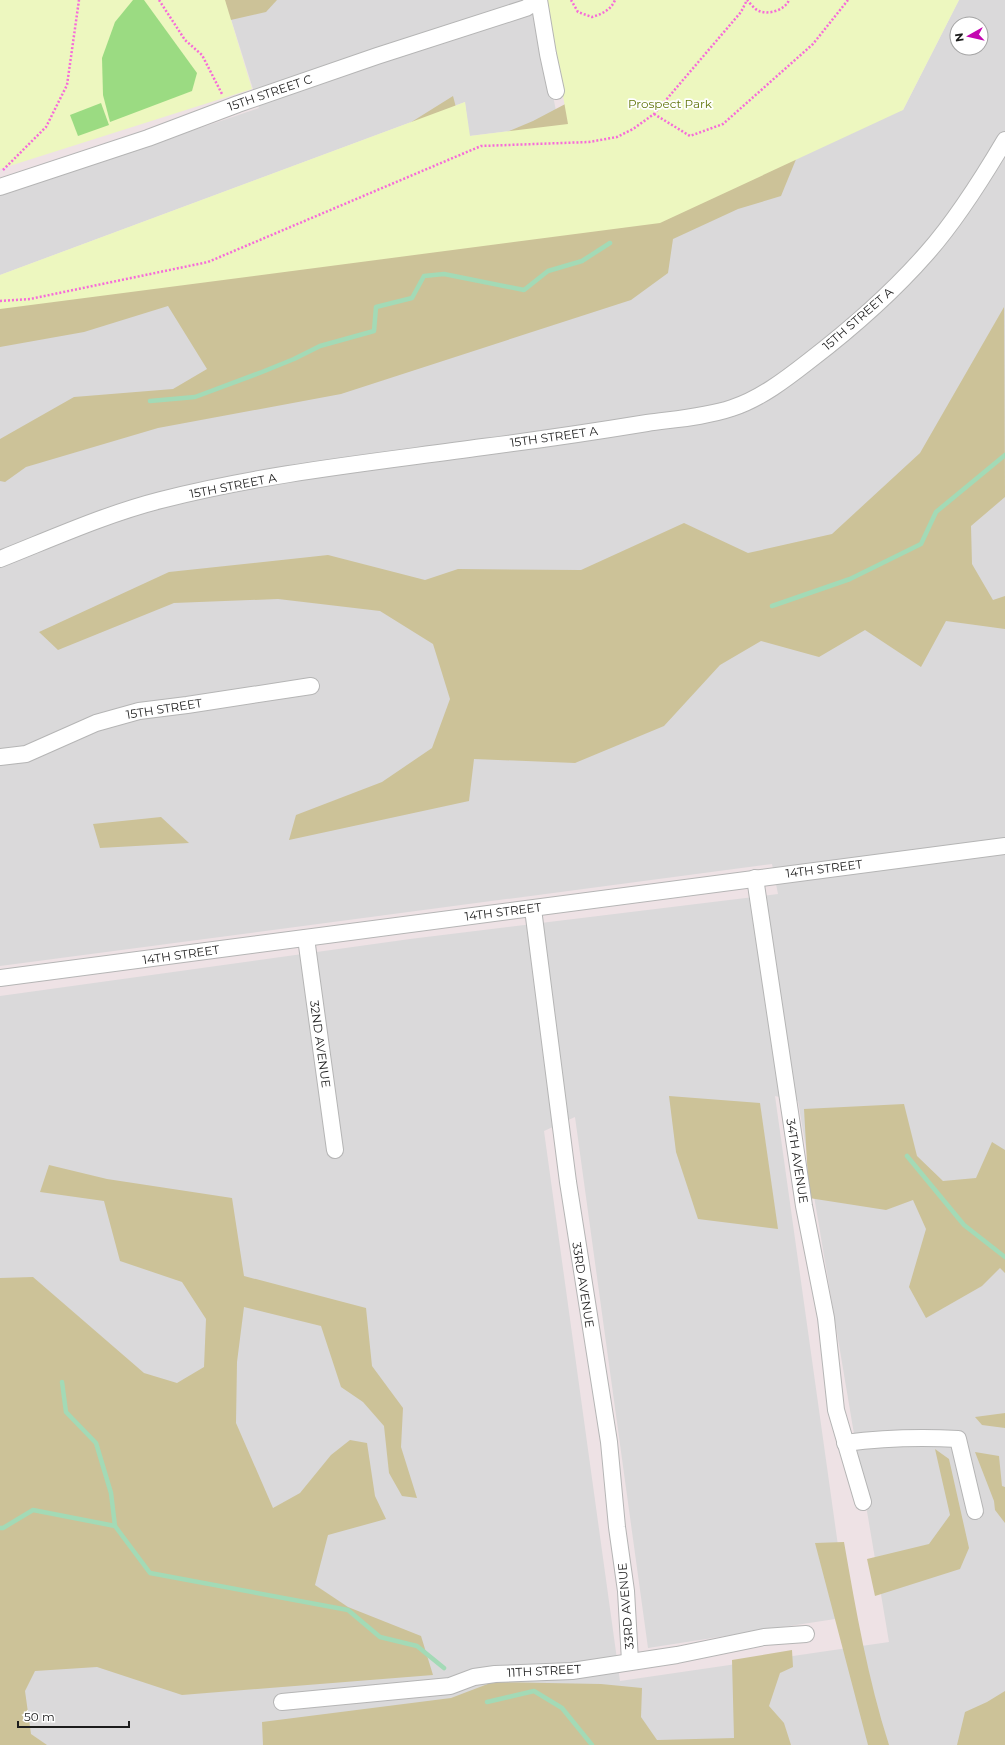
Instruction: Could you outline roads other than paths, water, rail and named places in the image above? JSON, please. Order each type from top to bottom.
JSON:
[{"type":"street","points":[[539,0],[556,91]]},
{"type":"street","name":"15TH STREET C","points":[[0,187],[148,138],[229,107],[377,56],[526,8],[539,0]]},
{"type":"street","name":"15TH STREET A","points":[[0,559],[125,510],[163,500],[239,484],[317,470],[708,414],[733,408],[782,382],[837,340],[898,284],[929,251],[964,204],[1005,140]]},
{"type":"street","name":"15TH STREET","points":[[0,757],[26,754],[96,723],[139,711],[187,706],[311,686]]},
{"type":"street","name":"14TH STREET","points":[[0,978],[1005,846]]},
{"type":"street","name":"34TH AVENUE","points":[[755,878],[804,1206],[826,1318],[836,1410],[863,1502]]},
{"type":"street","name":"33RD AVENUE","points":[[533,908],[568,1182],[609,1442],[617,1527],[626,1591],[630,1661]]},
{"type":"street","name":"32ND AVENUE","points":[[306,938],[334,1150]]},
{"type":"street","points":[[845,1443],[871,1439],[911,1437],[958,1439],[975,1511]]},
{"type":"street","name":"11TH STREET","points":[[282,1702],[450,1686],[474,1677],[495,1674],[572,1671],[677,1655],[764,1637],[806,1634]]},
{"type":"waterway","points":[[150,401],[195,397],[294,359],[320,346],[374,331],[376,307],[412,298],[424,276],[444,274],[524,290],[548,271],[582,261],[610,243]]},
{"type":"waterway","points":[[772,606],[850,579],[921,544],[936,512],[1005,455]]},
{"type":"waterway","points":[[907,1156],[964,1225],[1005,1257]]},
{"type":"waterway","points":[[62,1382],[66,1412],[96,1443],[111,1493],[115,1526]]},
{"type":"waterway","points":[[0,1528],[3,1528],[33,1510],[115,1526],[150,1573],[348,1610],[380,1637],[417,1646],[444,1668]]},
{"type":"waterway","points":[[487,1702],[534,1691],[562,1708],[592,1745]]},
{"type":"park label","name":"Prospect Park","points":[[670,104]]}]
